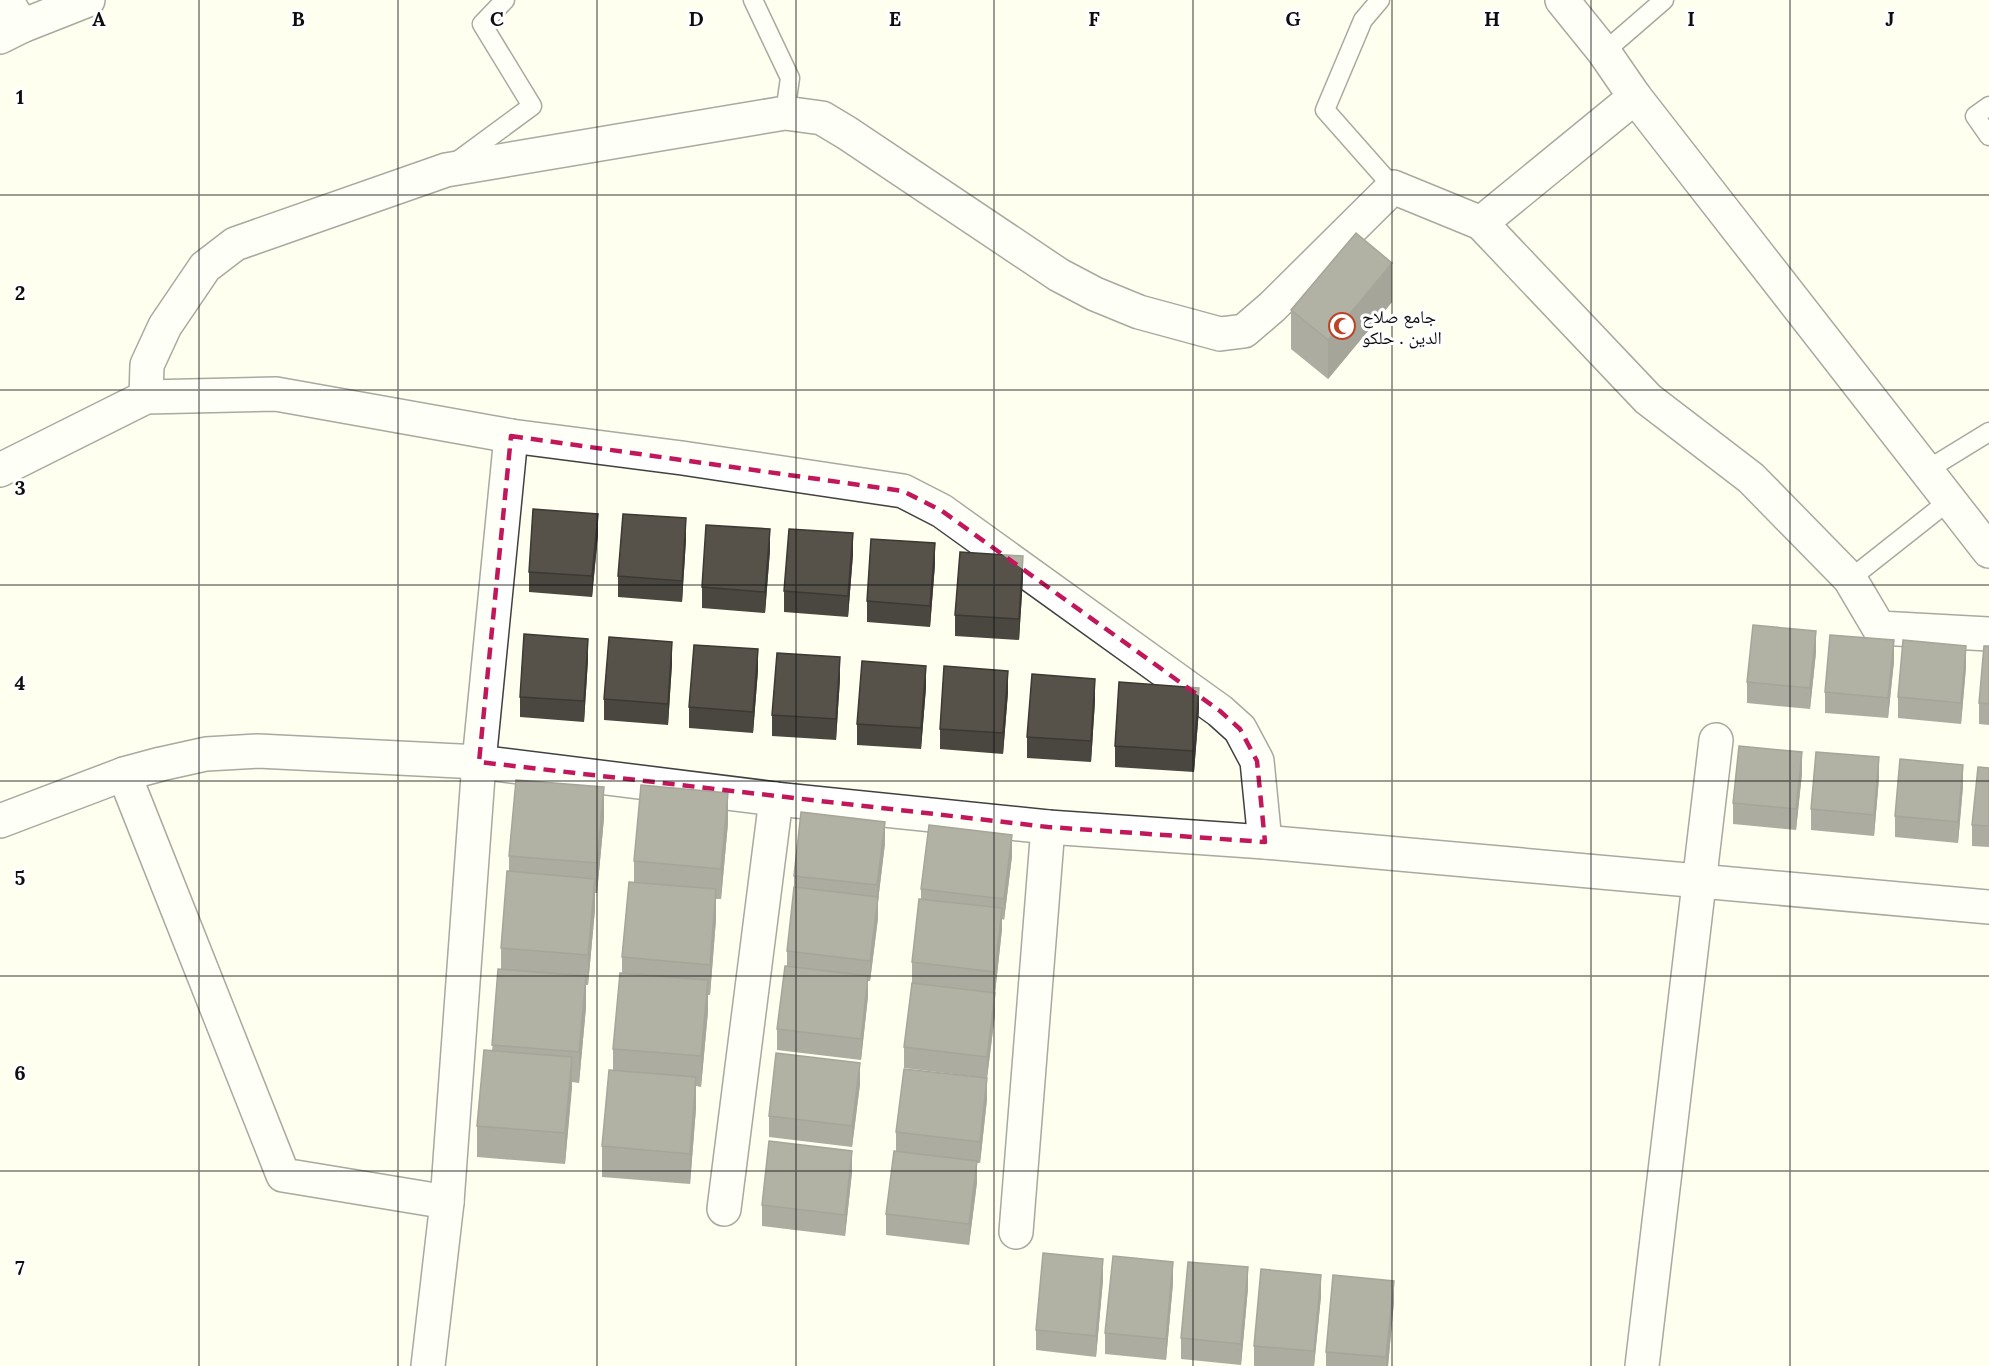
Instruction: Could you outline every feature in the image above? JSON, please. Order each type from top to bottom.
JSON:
[{"type":"street","points":[[9,21],[88,0]]},
{"type":"street","points":[[1562,0],[1989,551]]},
{"type":"street","points":[[1481,223],[1635,97]]},
{"type":"street","points":[[146,397],[147,365],[165,326],[206,267],[235,244],[446,170],[785,113],[822,118],[1059,274],[1095,294],[1139,312],[1220,334],[1244,331],[1272,307],[1393,187],[1481,223],[1648,399],[1751,478],[1850,579],[1879,628],[1989,634]]},
{"type":"street","points":[[0,470],[146,397],[276,394],[511,436],[682,458],[903,491],[942,511],[1220,711],[1240,729],[1257,761],[1265,842]]},
{"type":"street","points":[[428,1366],[447,1202],[479,762],[511,436]]},
{"type":"street","points":[[1642,1366],[1716,740]]},
{"type":"street","points":[[0,821],[124,774],[206,753],[258,751],[479,762],[776,799],[1048,827],[1265,842],[1989,907]]},
{"type":"street","points":[[124,774],[283,1175],[447,1202]]},
{"type":"street","points":[[724,1209],[776,799]]},
{"type":"street","points":[[1016,1232],[1048,827]]},
{"type":"lane","points":[[446,170],[531,106],[482,24],[505,0]]},
{"type":"lane","points":[[753,0],[790,78],[785,113]]},
{"type":"lane","points":[[1380,0],[1363,20],[1325,110],[1393,187]]},
{"type":"lane","points":[[1604,52],[1664,0]]},
{"type":"lane","points":[[1989,106],[1975,116],[1989,136]]},
{"type":"lane","points":[[1927,470],[1989,432]]},
{"type":"lane","points":[[1850,579],[1950,500]]},
{"type":"highlighted area","points":[[511,436],[903,491],[942,511],[1220,711],[1240,729],[1257,761],[1265,842],[1048,827],[479,762]]},
{"type":"building","points":[[1356,233],[1392,263],[1328,340],[1291,310]]},
{"type":"building","points":[[533,509],[598,514],[592,576],[529,572]]},
{"type":"building","points":[[623,514],[686,518],[682,581],[618,576]]},
{"type":"building","points":[[706,525],[770,529],[765,592],[702,587]]},
{"type":"building","points":[[789,529],[853,533],[848,596],[784,591]]},
{"type":"building","points":[[871,539],[935,543],[930,606],[867,601]]},
{"type":"building","points":[[960,552],[1023,556],[1019,619],[955,615]]},
{"type":"building","points":[[1753,625],[1816,631],[1810,688],[1747,682]]},
{"type":"building","points":[[524,634],[588,639],[584,701],[520,697]]},
{"type":"building","points":[[1830,635],[1894,640],[1888,698],[1825,692]]},
{"type":"building","points":[[609,637],[672,642],[668,704],[604,699]]},
{"type":"building","points":[[1903,640],[1966,646],[1961,703],[1898,697]]},
{"type":"building","points":[[694,645],[758,649],[753,712],[689,707]]},
{"type":"building","points":[[1984,646],[1989,646],[1989,704],[1979,703]]},
{"type":"building","points":[[777,653],[840,657],[836,719],[772,715]]},
{"type":"building","points":[[862,661],[926,666],[921,728],[857,724]]},
{"type":"building","points":[[944,666],[1008,671],[1003,733],[940,729]]},
{"type":"building","points":[[1032,674],[1095,679],[1091,741],[1027,737]]},
{"type":"building","points":[[1119,682],[1199,688],[1194,751],[1115,746]]},
{"type":"building","points":[[1739,746],[1802,752],[1796,809],[1733,803]]},
{"type":"building","points":[[1816,752],[1879,757],[1874,815],[1811,809]]},
{"type":"building","points":[[1900,759],[1963,765],[1958,822],[1895,816]]},
{"type":"building","points":[[1978,767],[1989,768],[1989,826],[1972,825]]},
{"type":"building","points":[[516,780],[604,787],[597,863],[509,856]]},
{"type":"building","points":[[641,785],[728,793],[721,869],[634,861]]},
{"type":"building","points":[[801,812],[885,822],[877,885],[794,876]]},
{"type":"building","points":[[929,825],[1012,835],[1004,899],[921,889]]},
{"type":"building","points":[[507,871],[595,879],[588,955],[501,948]]},
{"type":"building","points":[[629,882],[716,889],[710,965],[622,957]]},
{"type":"building","points":[[794,887],[878,897],[870,961],[787,951]]},
{"type":"building","points":[[919,899],[1002,908],[995,972],[912,962]]},
{"type":"building","points":[[785,966],[868,976],[861,1039],[777,1029]]},
{"type":"building","points":[[498,969],[586,976],[579,1052],[492,1045]]},
{"type":"building","points":[[620,973],[708,980],[701,1056],[613,1049]]},
{"type":"building","points":[[912,983],[995,993],[987,1057],[904,1047]]},
{"type":"building","points":[[484,1050],[572,1057],[565,1133],[477,1126]]},
{"type":"building","points":[[776,1053],[860,1063],[852,1126],[769,1116]]},
{"type":"building","points":[[904,1069],[987,1078],[980,1142],[896,1132]]},
{"type":"building","points":[[609,1070],[696,1077],[690,1154],[602,1146]]},
{"type":"building","points":[[769,1141],[852,1151],[845,1215],[762,1205]]},
{"type":"building","points":[[894,1151],[977,1161],[969,1224],[886,1214]]},
{"type":"building","points":[[1043,1253],[1103,1259],[1096,1336],[1036,1330]]},
{"type":"building","points":[[1113,1256],[1173,1262],[1166,1339],[1105,1333]]},
{"type":"building","points":[[1188,1262],[1248,1267],[1241,1344],[1181,1338]]},
{"type":"building","points":[[1261,1269],[1321,1275],[1314,1351],[1254,1346]]},
{"type":"building","points":[[1333,1275],[1394,1281],[1386,1357],[1326,1352]]},
{"type":"place","name":"جامع صلاح الدين . حلكو","points":[[1342,326]]}]
